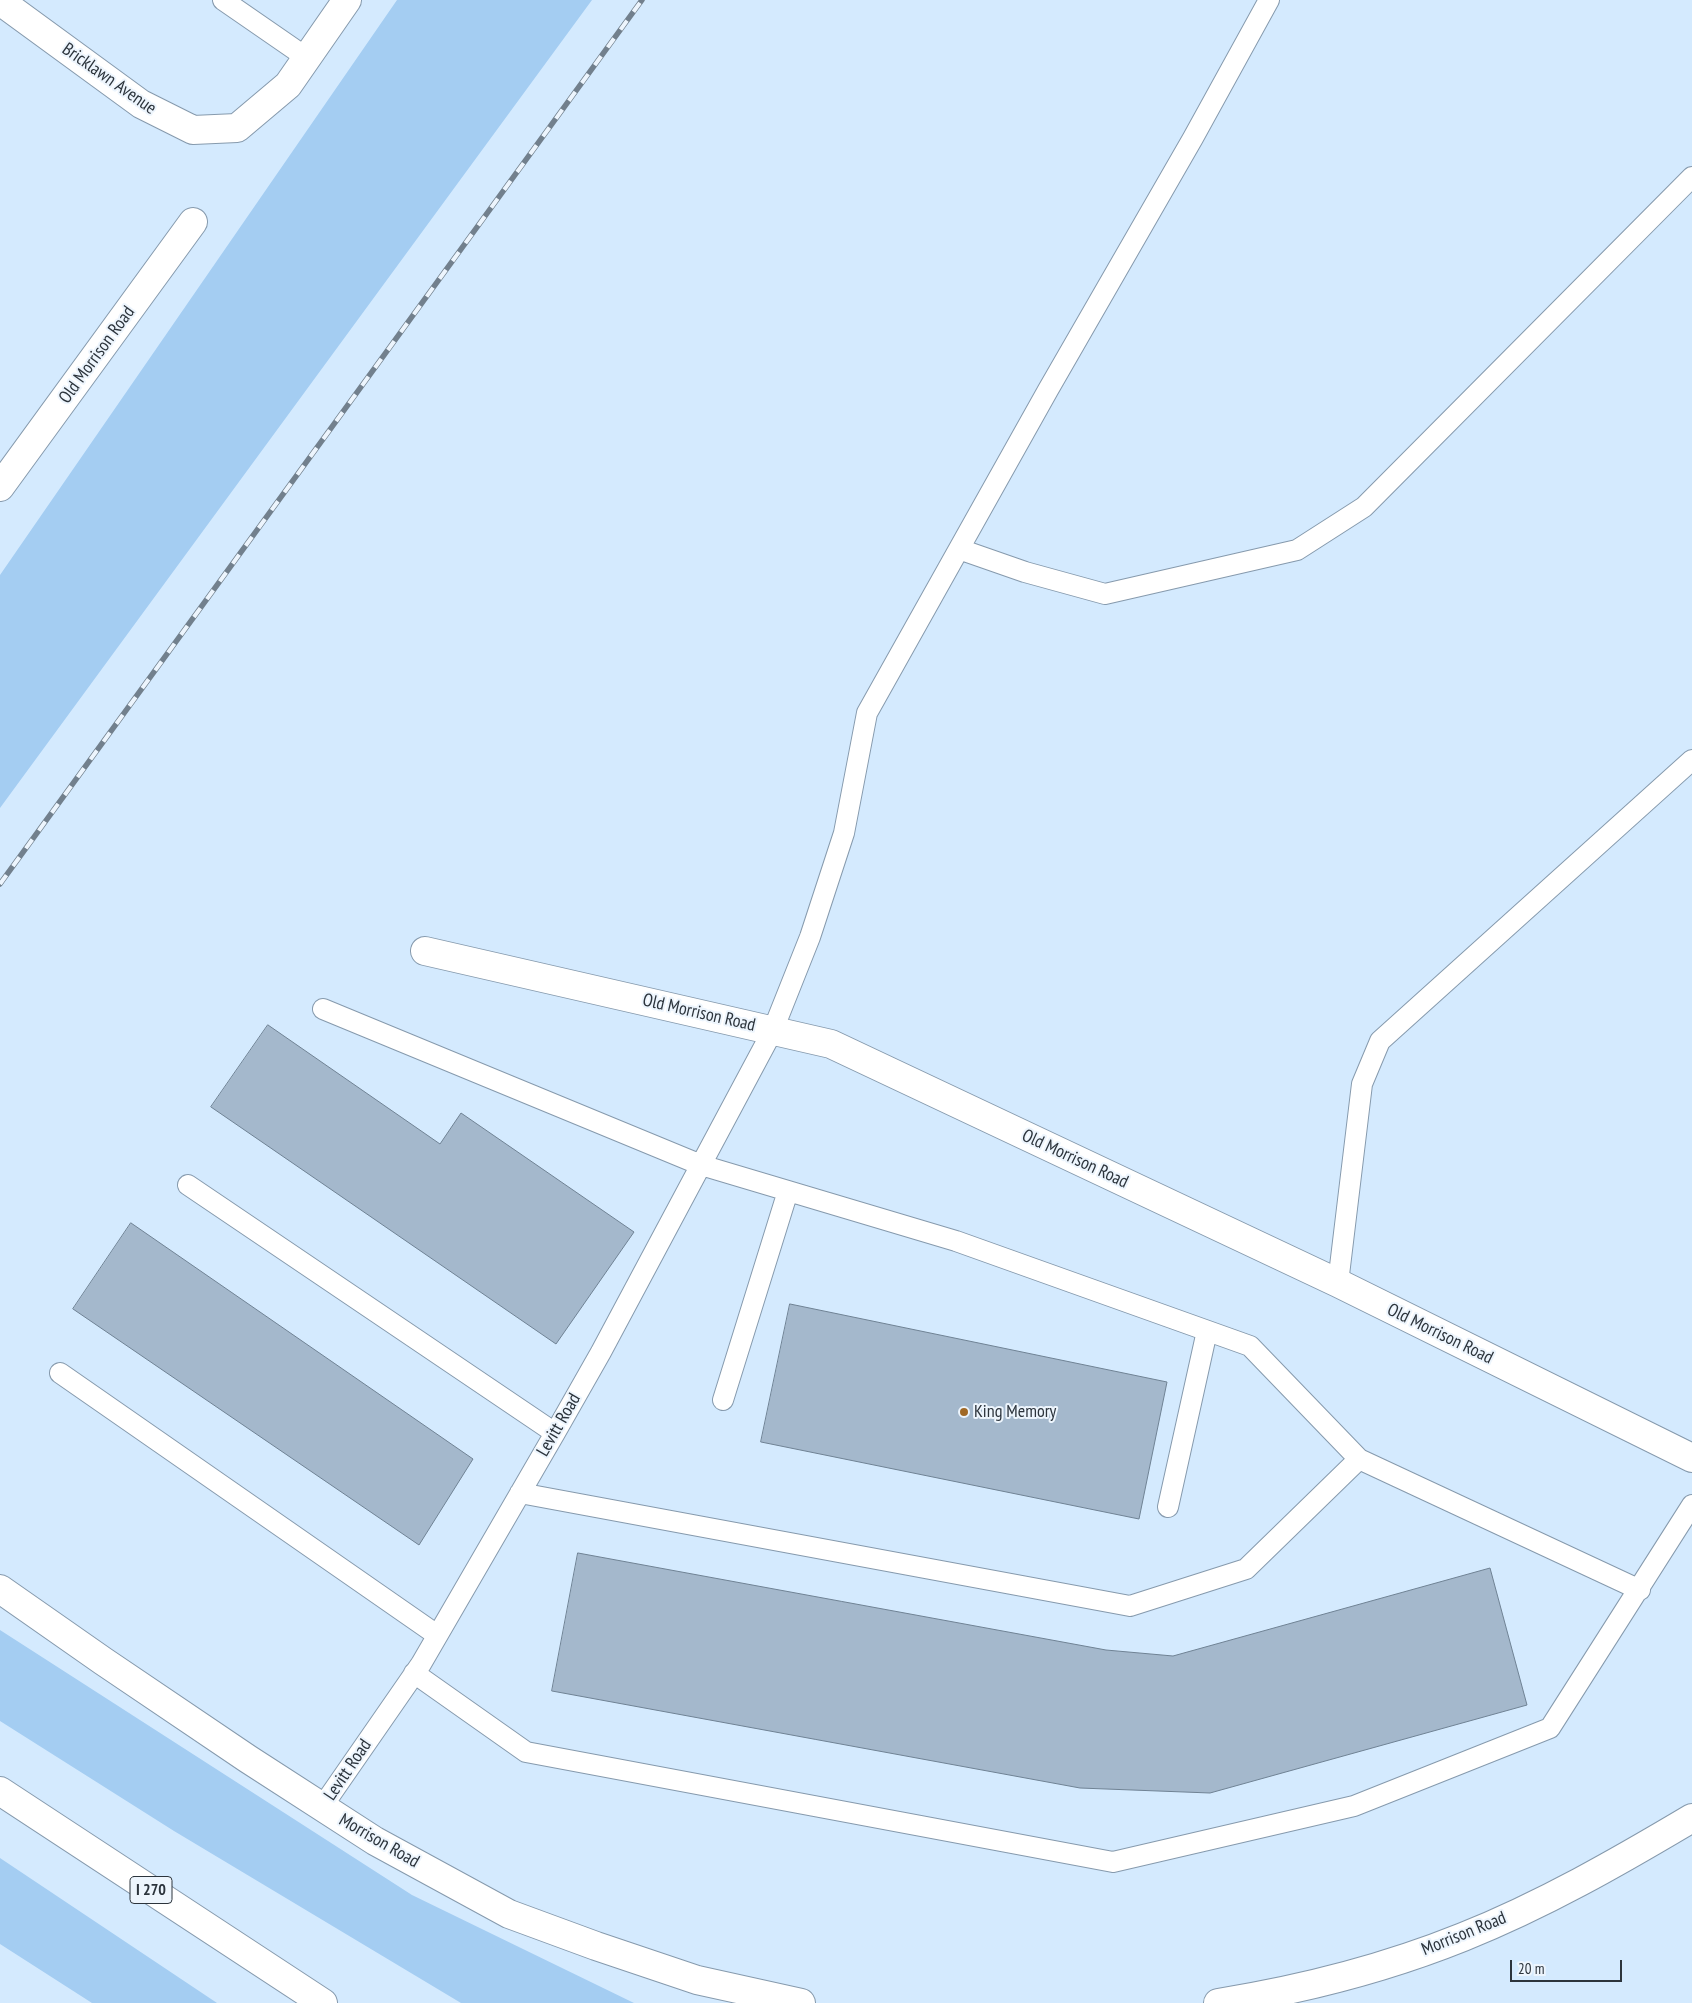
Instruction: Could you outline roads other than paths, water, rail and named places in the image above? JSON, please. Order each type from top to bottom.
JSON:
[{"type":"main road","name":"Bricklawn Avenue","points":[[0,1],[141,104],[193,130],[237,128],[288,85],[347,0]]},
{"type":"main road","name":"Old Morrison Road","points":[[0,488],[193,222]]},
{"type":"main road","name":"Old Morrison Road","points":[[425,951],[831,1044],[1338,1283],[1692,1458]]},
{"type":"main road","name":"Morrison Road","points":[[0,1589],[111,1666],[375,1841],[509,1914],[697,1980],[801,2003]]},
{"type":"main road","name":"I 270","points":[[0,1791],[312,1997]]},
{"type":"main road","name":"Morrison Road","points":[[1218,2003],[1259,1996],[1365,1970],[1463,1938],[1586,1881],[1692,1818]]},
{"type":"main road","points":[[312,1997],[340,2003]]},
{"type":"lane","points":[[223,0],[307,58]]},
{"type":"lane","name":"Levitt Road","points":[[322,1807],[414,1673],[520,1493],[601,1352],[773,1030],[810,937],[844,833],[867,713],[1193,138],[1269,0]]},
{"type":"lane","points":[[959,549],[1025,572],[1105,594],[1297,550],[1364,508],[1692,177]]},
{"type":"lane","points":[[1338,1283],[1362,1084],[1380,1041],[1692,760]]},
{"type":"lane","points":[[323,1009],[701,1165],[956,1242],[1250,1346],[1359,1459],[1640,1590]]},
{"type":"lane","points":[[188,1185],[555,1432]]},
{"type":"lane","points":[[723,1400],[788,1191]]},
{"type":"lane","points":[[1168,1507],[1207,1331]]},
{"type":"lane","points":[[60,1373],[437,1635]]},
{"type":"lane","points":[[520,1493],[1130,1606],[1246,1570],[1359,1459]]},
{"type":"lane","points":[[414,1673],[526,1752],[1113,1862],[1354,1806],[1550,1728],[1640,1590],[1692,1505]]},
{"type":"railway","points":[[0,884],[642,0]]},
{"type":"place","name":"King Memory","points":[[964,1412]]}]
